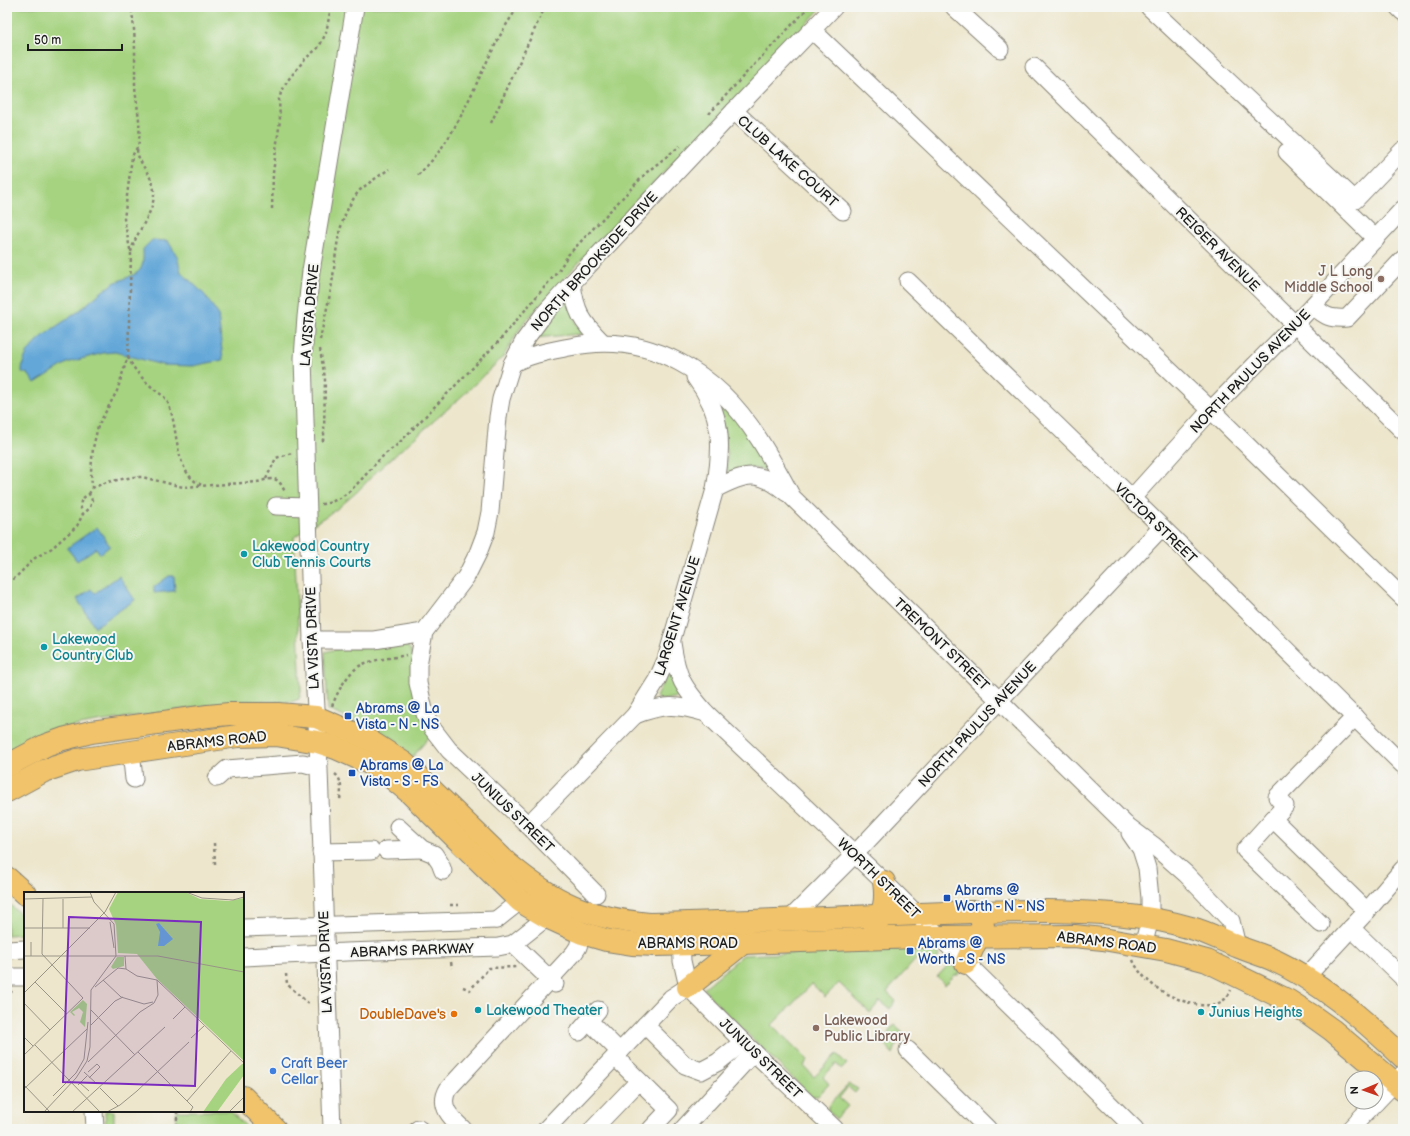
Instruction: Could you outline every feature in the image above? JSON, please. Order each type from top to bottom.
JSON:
[{"type":"main road","name":"ABRAMS ROAD","points":[[7,767],[32,752],[63,739],[91,732],[229,714],[323,712],[404,763],[508,864],[542,891],[577,909],[613,920],[640,923],[681,923],[989,911],[1107,913],[1150,919],[1191,928],[1223,939],[1236,946],[1269,959],[1304,978],[1372,1027],[1403,1057]]},
{"type":"main road","points":[[128,726],[132,751]]},
{"type":"main road","name":"ABRAMS ROAD","points":[[7,791],[44,771],[65,763],[132,751],[246,735],[276,735],[318,742],[349,753],[386,773],[409,792],[520,901],[547,918],[582,933],[606,940],[632,944],[681,945],[978,936],[1074,936],[1103,939],[1138,951],[1166,950],[1207,961],[1275,994],[1311,1015],[1400,1082]]},
{"type":"main road","points":[[7,878],[24,893]]},
{"type":"main road","points":[[863,939],[875,927],[885,905],[886,893],[884,882]]},
{"type":"main road","points":[[520,901],[538,901],[589,924],[606,928],[622,930],[640,923]]},
{"type":"main road","points":[[966,963],[989,911]]},
{"type":"main road","points":[[688,986],[743,944]]},
{"type":"main road","points":[[244,1098],[275,1129]]},
{"type":"street","name":"LA VISTA DRIVE","points":[[332,1129],[318,767],[318,742],[323,712],[312,640],[303,358],[311,271],[355,7]]},
{"type":"street","name":"NORTH BROOKSIDE DRIVE","points":[[432,728],[425,714],[418,683],[418,665],[424,632],[466,577],[478,553],[486,532],[490,512],[498,417],[501,399],[512,364],[524,341],[532,328],[572,282],[834,7]]},
{"type":"street","points":[[954,7],[1000,49]]},
{"type":"street","points":[[1149,7],[1355,200],[1403,150]]},
{"type":"street","points":[[1398,7],[1403,12]]},
{"type":"street","points":[[1158,26],[1376,239]]},
{"type":"street","points":[[812,30],[1211,410],[1403,598]]},
{"type":"street","name":"REIGER AVENUE","points":[[1034,67],[1403,431]]},
{"type":"street","name":"CLUB LAKE COURT","points":[[734,111],[843,211]]},
{"type":"street","name":"NORTH PAULUS AVENUE","points":[[1132,498],[1211,410],[1313,306],[1403,210]]},
{"type":"street","points":[[1313,306],[1325,316],[1335,319],[1347,318],[1403,260]]},
{"type":"street","name":"VICTOR STREET","points":[[908,281],[1162,527],[1403,765]]},
{"type":"street","points":[[572,282],[574,298],[581,318],[589,329],[602,342]]},
{"type":"street","name":"TREMONT STREET","points":[[512,364],[533,355],[602,342],[636,346],[653,350],[671,357],[711,383],[741,414],[759,438],[792,497]]},
{"type":"street","name":"LARGENT AVENUE","points":[[528,825],[635,715],[657,680],[672,643],[715,489],[720,465],[720,447],[713,406],[705,391],[688,368]]},
{"type":"street","name":"TREMONT STREET","points":[[715,489],[735,478],[762,476],[775,483],[792,497],[1125,824],[1153,845],[1186,874],[1231,922],[1236,946]]},
{"type":"street","points":[[276,506],[307,504]]},
{"type":"street","name":"NORTH PAULUS AVENUE","points":[[790,918],[854,855],[1144,548],[1162,527]]},
{"type":"street","points":[[312,640],[374,640],[424,632]]},
{"type":"street","name":"WORTH STREET","points":[[672,643],[676,667],[683,684],[706,713],[884,882],[1135,1129]]},
{"type":"street","name":"WORTH STREET","points":[[635,715],[654,708],[665,706],[680,706],[706,713]]},
{"type":"street","points":[[1321,924],[1245,850],[1284,806],[1277,797],[1355,717]]},
{"type":"street","name":"JUNIUS STREET","points":[[432,728],[449,750],[528,825],[596,894]]},
{"type":"street","points":[[132,751],[134,779]]},
{"type":"street","points":[[217,778],[227,769],[303,763],[318,767]]},
{"type":"street","points":[[1273,819],[1367,911]]},
{"type":"street","name":"TREMONT STREET","points":[[1125,824],[1141,849],[1148,868],[1150,919],[1138,951]]},
{"type":"street","points":[[398,827],[440,863],[443,871]]},
{"type":"street","points":[[322,852],[378,850],[428,852],[452,835]]},
{"type":"street","points":[[1304,978],[1367,911],[1403,869]]},
{"type":"street","points":[[520,901],[496,920],[499,932],[506,945],[526,956],[556,980]]},
{"type":"street","points":[[506,945],[547,918]]},
{"type":"street","name":"ABRAMS PARKWAY","points":[[244,928],[496,920]]},
{"type":"street","points":[[548,1128],[671,998],[688,986],[682,961],[681,923]]},
{"type":"street","points":[[1351,928],[1403,978]]},
{"type":"street","points":[[543,999],[578,947],[582,933]]},
{"type":"street","name":"ABRAMS PARKWAY","points":[[244,957],[506,945]]},
{"type":"street","points":[[7,950],[24,949]]},
{"type":"street","points":[[7,978],[24,977]]},
{"type":"street","points":[[463,1129],[449,1116],[446,1111],[444,1100],[448,1089],[556,980]]},
{"type":"street","name":"JUNIUS STREET","points":[[688,986],[828,1127]]},
{"type":"street","points":[[589,1021],[639,1080],[670,1110],[651,1129]]},
{"type":"street","points":[[645,1025],[685,1065],[701,1071],[749,1047]]},
{"type":"street","points":[[683,1129],[749,1047]]},
{"type":"street","points":[[908,1050],[988,1129]]},
{"type":"street","points":[[593,1129],[639,1080]]},
{"type":"street","points":[[1384,1095],[1400,1082]]},
{"type":"street","points":[[1350,1129],[1368,1110]]},
{"type":"street","points":[[94,1112],[95,1129]]},
{"type":"path","points":[[131,7],[135,33],[136,91],[139,113],[139,160],[153,184],[153,198],[150,212],[138,235],[131,254]]},
{"type":"path","points":[[272,209],[273,173],[280,120],[279,99],[288,80],[305,59],[320,47],[326,33],[331,7]]},
{"type":"path","points":[[418,175],[432,161],[456,124],[474,91],[500,35],[518,7]]},
{"type":"path","points":[[491,123],[545,7]]},
{"type":"path","points":[[704,119],[809,7]]},
{"type":"path","points":[[92,488],[107,482],[133,477],[142,477],[183,488],[257,482],[266,479],[274,479],[279,481],[284,491],[307,504],[319,504],[336,501],[365,477],[380,459],[407,435],[499,341],[560,270],[568,255],[647,172],[681,145]]},
{"type":"path","points":[[83,514],[80,504],[81,500],[89,494],[92,488],[92,461],[98,426],[117,391],[128,356],[131,254],[124,219],[132,157],[138,146]]},
{"type":"path","points":[[266,479],[276,458],[306,449],[323,440],[325,378],[319,344],[333,278],[337,238],[350,205],[361,190],[388,169]]},
{"type":"path","points":[[128,356],[136,371],[165,397],[170,411],[183,466],[186,472],[197,483],[205,486]]},
{"type":"path","points":[[7,582],[15,578],[35,558],[52,548],[77,526],[83,514],[92,504],[89,494]]},
{"type":"path","points":[[323,712],[351,674],[363,664],[409,654],[410,658]]},
{"type":"path","points":[[335,774],[341,781],[340,800]]},
{"type":"path","points":[[214,843],[215,864]]},
{"type":"path","points":[[1138,951],[1136,966],[1143,976],[1159,990],[1177,999],[1197,1005],[1213,1005],[1226,998],[1232,988]]},
{"type":"path","points":[[464,987],[470,990],[489,968],[516,967],[526,956]]},
{"type":"path","points":[[286,974],[287,984],[310,1005]]},
{"type":"path","points":[[177,1112],[177,1129]]},
{"type":"green space","points":[[7,7],[822,7],[707,130],[638,199],[571,271],[522,325],[503,357],[460,398],[377,471],[358,491],[337,509],[294,537],[301,692],[299,699],[292,702],[241,701],[91,723],[54,730],[19,744],[7,751]]},
{"type":"green space","points":[[568,298],[576,323],[582,333],[534,338]]},
{"type":"green space","points":[[718,401],[732,413],[770,470],[748,468],[727,473],[727,451]]},
{"type":"green space","points":[[404,644],[410,649],[415,662],[430,736],[411,759],[377,731],[328,710],[325,652],[340,648]]},
{"type":"green space","points":[[666,676],[672,676],[679,696],[663,700],[658,699],[656,697]]},
{"type":"green space","points":[[7,902],[24,917],[24,934],[7,935]]},
{"type":"green space","points":[[920,948],[935,951],[939,955],[938,958],[928,968],[917,958],[887,992],[896,1001],[890,1009],[880,1001],[870,1013],[839,983],[825,997],[812,984],[772,1025],[808,1060],[804,1066],[814,1077],[837,1054],[847,1064],[842,1069],[836,1064],[823,1077],[829,1084],[818,1096],[811,1096],[712,999],[704,988],[743,955]]},
{"type":"green space","points":[[949,964],[959,971],[958,975],[955,975],[945,985],[937,977]]},
{"type":"green space","points":[[895,1025],[903,1032],[893,1054],[884,1044],[890,1029]]},
{"type":"green space","points":[[849,1084],[858,1089],[855,1093],[848,1087],[839,1098],[848,1106],[836,1119],[828,1110],[828,1106]]},
{"type":"green space","points":[[105,1112],[114,1112],[114,1129],[106,1129]]},
{"type":"green space","points":[[176,1112],[231,1112],[249,1129],[229,1129],[218,1126],[211,1129],[177,1129]]},
{"type":"water","points":[[152,240],[168,241],[177,256],[181,272],[204,294],[218,314],[223,360],[193,366],[162,365],[115,352],[103,353],[67,363],[35,383],[28,374],[22,372],[23,362],[28,352],[43,336],[80,310],[109,286],[132,276],[140,270],[143,263],[143,249]]},
{"type":"water","points":[[97,527],[110,546],[100,554],[96,548],[77,561],[67,548]]},
{"type":"water","points":[[119,576],[135,600],[95,627],[77,599],[91,589],[95,593]]},
{"type":"water","points":[[169,576],[174,576],[175,591],[154,593],[154,587]]},
{"type":"place","name":"J L Long Middle School","points":[[1381,279]]},
{"type":"place","name":"Lakewood Country Club Tennis Courts","points":[[244,554]]},
{"type":"place","name":"Lakewood Country Club","points":[[44,647]]},
{"type":"place","name":"Abrams @ La Vista - N - NS","points":[[348,716]]},
{"type":"place","name":"Abrams @ La Vista - S - FS","points":[[352,773]]},
{"type":"place","name":"Abrams @ Worth - N - NS","points":[[947,898]]},
{"type":"place","name":"Abrams @ Worth - S - NS","points":[[910,951]]},
{"type":"place","name":"Lakewood Theater","points":[[478,1010]]},
{"type":"place","name":"Junius Heights","points":[[1201,1012]]},
{"type":"place","name":"DoubleDave's","points":[[454,1014]]},
{"type":"place","name":"Lakewood Public Library","points":[[816,1028]]},
{"type":"place","name":"Craft Beer Cellar","points":[[273,1071]]}]
